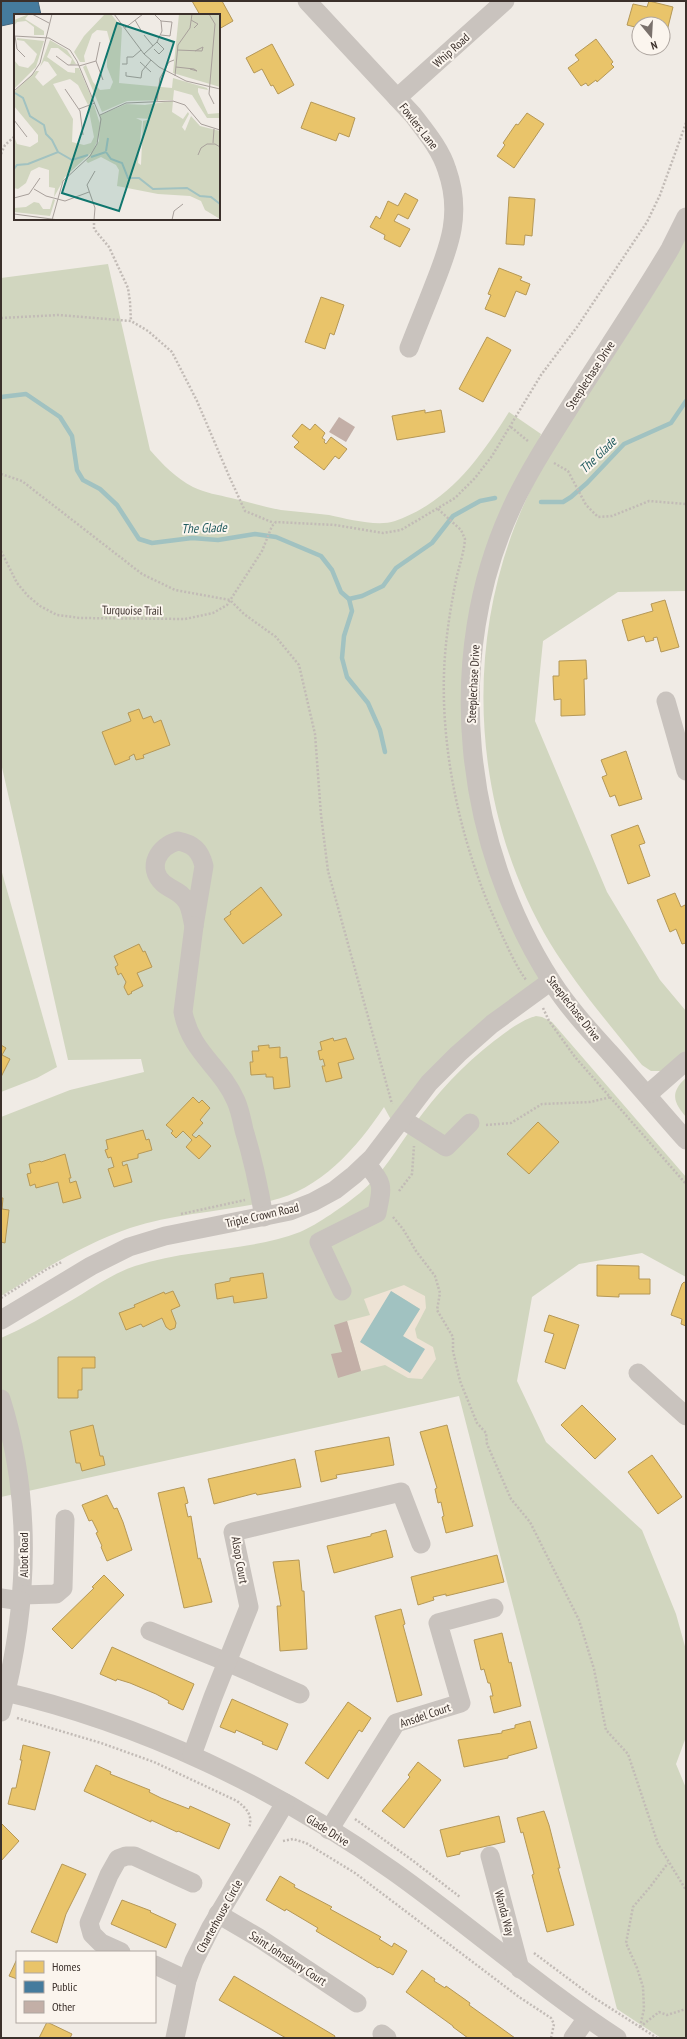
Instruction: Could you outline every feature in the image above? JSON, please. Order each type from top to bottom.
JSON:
[{"type":"street","name":"Fowlers Lane","points":[[307,1],[425,130],[441,156],[453,190],[455,212],[453,233],[409,348]]},
{"type":"street","name":"Whip Road","points":[[397,98],[505,1]]},
{"type":"street","name":"Steeplechase Drive","points":[[686,217],[670,249],[550,437],[513,504],[491,562],[480,608],[473,651],[470,693],[471,738],[476,781],[486,828],[498,871],[527,939],[551,980],[584,1024],[686,1140]]},
{"type":"street","points":[[666,701],[686,771]]},
{"type":"street","points":[[194,926],[182,1012],[185,1027],[193,1042],[226,1083],[236,1101],[257,1176],[264,1217]]},
{"type":"street","name":"Triple Crown Road","points":[[1,1320],[91,1266],[129,1247],[165,1236],[290,1211],[313,1202],[336,1190],[366,1164],[429,1083],[458,1054],[492,1024],[551,980]]},
{"type":"street","points":[[647,1095],[686,1061]]},
{"type":"street","points":[[401,1120],[446,1147],[470,1123]]},
{"type":"street","points":[[342,1291],[319,1242],[378,1213],[382,1187],[374,1172],[366,1164]]},
{"type":"street","points":[[638,1373],[686,1416]]},
{"type":"street","name":"Albot Road","points":[[1,1399],[16,1462],[22,1508],[24,1550],[22,1598],[4,1691],[8,1715]]},
{"type":"street","name":"Alsop Court","points":[[192,1755],[249,1608],[233,1532],[401,1492],[421,1544]]},
{"type":"street","points":[[1,1598],[22,1598],[56,1594],[63,1588],[66,1519]]},
{"type":"street","name":"Ansdel Court","points":[[329,1830],[396,1723],[461,1703],[438,1623],[494,1608]]},
{"type":"street","points":[[150,1631],[227,1662],[300,1694]]},
{"type":"street","name":"Glade Drive","points":[[4,1691],[80,1713],[192,1755],[285,1803],[393,1871],[520,1969],[617,2038]]},
{"type":"street","name":"Charterhouse Circle","points":[[175,2038],[187,1980],[196,1957],[218,1914],[285,1803]]},
{"type":"street","points":[[119,1951],[101,1943],[92,1934],[89,1923],[109,1875],[118,1859],[126,1856],[134,1856],[192,1883]]},
{"type":"street","name":"Wanda Way","points":[[490,1856],[520,1969]]},
{"type":"street","name":"Saint Johnsbury Court","points":[[218,1914],[259,1938],[357,2003]]},
{"type":"street","points":[[156,1965],[187,1980]]},
{"type":"street","points":[[573,2038],[587,2018]]},
{"type":"path","points":[[1,318],[59,316],[131,321],[148,331],[172,352],[198,401],[228,476],[245,511],[274,523],[279,521],[292,524],[335,526],[383,533],[401,530],[455,498],[475,478],[492,456],[541,375],[577,327],[647,222],[660,195],[686,123]]},
{"type":"path","points":[[1,154],[5,145],[14,137]]},
{"type":"path","points":[[94,220],[94,229],[109,247],[128,288],[131,321]]},
{"type":"path","points":[[511,426],[533,445]]},
{"type":"path","points":[[552,462],[568,471],[580,496],[598,518],[612,516],[649,501],[686,504]]},
{"type":"path","points":[[1,474],[22,481],[142,574],[175,590],[230,600],[276,637],[299,665],[315,734],[321,815],[328,871],[387,1091],[401,1120]]},
{"type":"path","points":[[438,508],[456,525]]},
{"type":"path","name":"Turquoise Trail","points":[[1,551],[17,583],[28,596],[40,606],[57,615],[80,618],[185,619],[213,613],[222,609],[230,600],[262,551],[274,523]]},
{"type":"path","points":[[518,970],[535,993],[549,1022],[575,1057],[686,1184]]},
{"type":"path","points":[[470,1123],[494,1125],[511,1123],[542,1104],[590,1102],[611,1097]]},
{"type":"path","points":[[397,1192],[412,1174],[413,1140]]},
{"type":"path","points":[[389,1213],[403,1229],[416,1251],[435,1276],[440,1293],[437,1310],[453,1337],[453,1351],[460,1381],[477,1423],[486,1433],[486,1444],[512,1499],[530,1522],[579,1620],[594,1669],[606,1730],[628,1754],[658,1844],[668,1863],[686,1890]]},
{"type":"path","points":[[8,1715],[101,1743],[154,1762],[237,1802],[246,1808],[251,1820],[248,1832]]},
{"type":"path","points":[[279,1845],[283,1841],[293,1839],[306,1843],[355,1873],[519,1997],[551,2018],[554,2024],[551,2038]]},
{"type":"path","points":[[668,1863],[633,1907],[626,1943],[637,1968],[643,1987],[644,2009],[640,2027],[659,2012],[667,2015],[686,2009]]},
{"type":"green space","points":[[686,237],[686,591],[618,592],[543,641],[535,721],[607,892],[660,980],[686,1011],[686,1051],[661,1071],[651,1071],[642,1065],[571,975],[550,943],[523,890],[503,835],[490,777],[484,719],[485,660],[493,601],[508,544],[531,489],[557,443],[625,339]]},
{"type":"green space","points":[[108,264],[150,450],[175,475],[198,489],[212,494],[281,510],[329,515],[362,522],[388,523],[414,513],[432,502],[447,490],[461,477],[487,446],[509,412],[541,434],[525,479],[473,651],[486,828],[551,981],[492,1024],[395,1127],[384,1107],[349,1152],[321,1177],[305,1187],[288,1195],[253,1205],[164,1219],[130,1228],[98,1241],[68,1256],[42,1270],[1,1296],[1,1117],[70,1090],[144,1072],[141,1059],[68,1060],[1,763],[1,278]]},
{"type":"green space","points":[[1,869],[57,1067],[37,1078],[1,1092]]},
{"type":"green space","points":[[536,1016],[552,1022],[686,1177],[686,1277],[642,1253],[579,1264],[532,1297],[517,1381],[546,1442],[642,1530],[676,1614],[686,1650],[686,1737],[676,1764],[686,1788],[686,2038],[661,2038],[617,2009],[459,1396],[1,1497],[1,1338],[43,1317],[108,1278],[135,1266],[176,1256],[259,1243],[300,1232],[314,1225],[347,1203],[368,1186],[389,1161],[432,1102],[451,1080],[472,1060],[494,1041],[519,1023]]},
{"type":"green space","points":[[686,1078],[686,1117],[678,1107],[675,1097],[677,1088]]},
{"type":"shaded area","points":[[404,1285],[425,1296],[426,1308],[415,1329],[417,1338],[433,1347],[436,1359],[422,1379],[408,1378],[385,1365],[361,1371],[347,1321],[370,1315],[364,1299]],"holes":[[[391,1291],[420,1309],[403,1336]]]},
{"type":"water","points":[[391,1291],[420,1309],[403,1336],[425,1349],[410,1373],[360,1342]]},
{"type":"building: Homes","points":[[192,1],[222,1],[233,21],[220,28],[220,14],[199,14]]},
{"type":"building: Homes","points":[[649,1],[673,7],[671,16],[631,16],[631,26],[627,25],[633,4],[647,7]]},
{"type":"building: Homes","points":[[596,39],[613,62],[611,64],[614,67],[597,82],[596,80],[588,86],[586,83],[581,86],[568,68],[579,60],[575,55]]},
{"type":"building: Homes","points":[[272,44],[294,85],[278,94],[273,85],[271,86],[262,69],[254,73],[246,58]]},
{"type":"building: Homes","points":[[311,102],[355,118],[349,137],[339,133],[336,141],[301,128]]},
{"type":"building: Homes","points":[[527,113],[544,124],[514,168],[497,156],[505,145],[503,143],[516,124],[518,125]]},
{"type":"building: Homes","points":[[405,193],[418,200],[408,219],[398,214],[394,221],[410,229],[400,247],[384,239],[385,235],[370,227],[376,216],[380,219],[388,201],[398,206]]},
{"type":"building: Homes","points":[[509,197],[535,199],[532,236],[525,235],[524,245],[506,244]]},
{"type":"building: Homes","points":[[499,268],[522,277],[520,280],[530,284],[526,295],[516,291],[505,317],[485,309],[491,295],[488,294]]},
{"type":"building: Homes","points":[[321,297],[344,305],[334,335],[330,333],[325,349],[305,342]]},
{"type":"building: Homes","points":[[487,337],[511,350],[483,402],[459,389]]},
{"type":"building: Homes","points":[[425,410],[425,413],[441,410],[445,432],[397,440],[392,416]]},
{"type":"building: Homes","points":[[302,424],[310,430],[315,424],[325,433],[322,438],[325,440],[324,442],[326,444],[331,437],[347,449],[339,459],[335,456],[324,470],[294,447],[299,442],[292,436]]},
{"type":"building: Homes","points":[[665,600],[679,647],[661,652],[657,637],[653,638],[654,640],[646,642],[644,636],[628,641],[622,620],[653,611],[651,604]]},
{"type":"building: Homes","points":[[586,660],[587,679],[584,679],[585,715],[561,716],[561,699],[554,700],[553,676],[559,676],[559,661]]},
{"type":"building: Homes","points":[[139,709],[143,719],[151,716],[154,723],[161,720],[170,745],[143,755],[144,758],[136,760],[134,754],[129,757],[130,759],[115,765],[102,732],[131,721],[128,713]]},
{"type":"building: Homes","points":[[626,751],[642,799],[619,806],[615,795],[610,797],[602,777],[607,775],[601,760]]},
{"type":"building: Homes","points":[[638,825],[645,843],[639,845],[650,876],[628,884],[611,835]]},
{"type":"building: Homes","points":[[261,887],[282,915],[243,944],[224,919],[231,914],[230,912]]},
{"type":"building: Homes","points":[[675,893],[681,907],[685,905],[686,908],[686,943],[682,944],[676,929],[670,932],[657,900]]},
{"type":"building: Homes","points":[[139,944],[143,952],[145,951],[152,967],[137,973],[143,986],[128,995],[124,987],[126,982],[121,973],[118,975],[115,967],[118,965],[114,956]]},
{"type":"building: Homes","points":[[333,1038],[334,1041],[346,1038],[354,1059],[338,1063],[342,1078],[326,1082],[322,1066],[325,1066],[323,1059],[320,1060],[318,1051],[322,1050],[320,1042]]},
{"type":"building: Homes","points":[[1,1045],[6,1048],[2,1055],[10,1059],[1,1077]]},
{"type":"building: Homes","points":[[269,1045],[269,1048],[280,1047],[280,1058],[287,1057],[290,1087],[274,1089],[273,1077],[266,1077],[266,1074],[251,1075],[250,1062],[253,1062],[252,1051],[259,1051],[258,1046]]},
{"type":"building: Homes","points":[[193,1097],[199,1103],[202,1100],[210,1108],[200,1120],[203,1123],[192,1135],[196,1138],[199,1135],[211,1146],[199,1159],[186,1147],[192,1140],[183,1131],[176,1138],[171,1133],[173,1131],[166,1125]]},
{"type":"building: Homes","points":[[538,1122],[559,1142],[529,1174],[507,1154]]},
{"type":"building: Homes","points":[[143,1130],[146,1140],[149,1139],[152,1150],[138,1154],[138,1158],[122,1162],[123,1166],[127,1164],[132,1182],[114,1187],[108,1169],[114,1167],[111,1157],[108,1158],[105,1150],[108,1149],[106,1140]]},
{"type":"building: Homes","points":[[65,1154],[71,1178],[69,1178],[70,1183],[76,1181],[81,1198],[63,1203],[58,1182],[36,1188],[35,1184],[30,1186],[27,1174],[31,1173],[29,1164],[41,1162]]},
{"type":"building: Homes","points":[[1,1198],[3,1198],[2,1209],[9,1210],[5,1243],[1,1242]]},
{"type":"building: Homes","points":[[597,1265],[639,1266],[639,1279],[650,1279],[650,1294],[619,1294],[619,1297],[597,1296]]},
{"type":"building: Homes","points":[[263,1273],[267,1298],[234,1303],[233,1296],[217,1299],[215,1284],[230,1281],[230,1278]]},
{"type":"building: Homes","points":[[684,1282],[686,1283],[686,1326],[681,1324],[682,1319],[671,1315]]},
{"type":"building: Homes","points":[[173,1291],[180,1306],[171,1310],[176,1323],[175,1328],[170,1330],[166,1327],[162,1318],[143,1327],[141,1324],[126,1330],[119,1313],[135,1307],[134,1305],[164,1292],[165,1294]]},
{"type":"building: Homes","points":[[549,1315],[579,1325],[565,1369],[545,1362],[554,1334],[544,1331]]},
{"type":"building: Homes","points":[[58,1357],[95,1357],[95,1368],[82,1368],[82,1390],[78,1390],[78,1398],[58,1398]]},
{"type":"building: Homes","points":[[582,1405],[616,1439],[595,1459],[561,1425]]},
{"type":"building: Homes","points":[[93,1425],[100,1456],[103,1456],[105,1465],[82,1471],[80,1463],[76,1463],[70,1431]]},
{"type":"building: Homes","points":[[447,1425],[473,1526],[446,1533],[442,1517],[444,1516],[441,1502],[438,1503],[435,1489],[437,1488],[420,1432]]},
{"type":"building: Homes","points":[[389,1437],[394,1465],[336,1475],[337,1478],[321,1482],[315,1451]]},
{"type":"building: Homes","points":[[652,1455],[682,1497],[658,1514],[628,1472]]},
{"type":"building: Homes","points":[[295,1459],[301,1487],[257,1495],[256,1493],[214,1504],[208,1479]]},
{"type":"building: Homes","points":[[184,1487],[188,1503],[185,1504],[188,1517],[191,1516],[198,1559],[200,1558],[212,1602],[184,1608],[158,1493]]},
{"type":"building: Homes","points":[[107,1495],[114,1509],[117,1508],[132,1550],[107,1561],[96,1533],[98,1532],[92,1520],[89,1521],[82,1505]]},
{"type":"building: Homes","points":[[386,1530],[393,1557],[334,1573],[327,1546],[371,1536],[371,1534]]},
{"type":"building: Homes","points":[[497,1555],[504,1582],[446,1596],[446,1594],[433,1597],[434,1600],[418,1605],[411,1577]]},
{"type":"building: Homes","points":[[299,1560],[302,1591],[304,1591],[307,1649],[280,1651],[277,1606],[281,1606],[273,1562]]},
{"type":"building: Homes","points":[[104,1575],[124,1595],[72,1649],[52,1629],[94,1588],[92,1587]]},
{"type":"building: Homes","points":[[401,1609],[405,1624],[403,1625],[422,1695],[397,1702],[375,1616]]},
{"type":"building: Homes","points":[[502,1633],[509,1663],[511,1662],[521,1706],[494,1713],[490,1696],[493,1696],[490,1683],[488,1683],[484,1669],[481,1670],[474,1640]]},
{"type":"building: Homes","points":[[112,1647],[194,1684],[183,1710],[168,1703],[169,1701],[156,1694],[130,1683],[117,1679],[116,1681],[100,1674]]},
{"type":"building: Homes","points":[[232,1699],[288,1724],[277,1750],[236,1730],[235,1733],[220,1727]]},
{"type":"building: Homes","points":[[348,1702],[371,1718],[362,1732],[359,1730],[328,1779],[305,1763]]},
{"type":"building: Homes","points":[[530,1721],[537,1748],[508,1756],[508,1758],[464,1767],[458,1740],[502,1733],[502,1731],[515,1728],[515,1725]]},
{"type":"building: Homes","points":[[23,1745],[50,1752],[35,1810],[8,1804],[12,1788],[16,1788],[22,1760],[20,1760]]},
{"type":"building: Homes","points":[[418,1762],[441,1780],[404,1828],[382,1811],[410,1777],[408,1775]]},
{"type":"building: Homes","points":[[96,1765],[111,1772],[110,1774],[150,1790],[149,1792],[161,1798],[189,1809],[190,1806],[230,1824],[219,1849],[151,1820],[151,1822],[84,1791]]},
{"type":"building: Homes","points":[[544,1811],[549,1825],[560,1868],[558,1868],[574,1925],[547,1932],[532,1875],[534,1874],[523,1832],[521,1833],[517,1818]]},
{"type":"building: Homes","points":[[499,1816],[505,1842],[460,1852],[460,1854],[447,1857],[440,1830]]},
{"type":"building: Homes","points":[[1,1823],[19,1841],[1,1861]]},
{"type":"building: Homes","points":[[62,1864],[86,1874],[66,1914],[57,1943],[31,1932]]},
{"type":"building: Homes","points":[[280,1876],[295,1885],[294,1887],[332,1907],[330,1909],[381,1937],[379,1939],[392,1947],[394,1943],[407,1951],[393,1975],[379,1967],[378,1968],[316,1931],[318,1928],[286,1909],[285,1911],[266,1900]]},
{"type":"building: Homes","points":[[122,1900],[151,1911],[150,1912],[176,1924],[166,1948],[111,1924]]},
{"type":"building: Homes","points":[[16,1961],[16,1979],[9,1976]]},
{"type":"building: Homes","points":[[422,1970],[435,1979],[434,1981],[445,1988],[446,1986],[470,2003],[469,2005],[515,2038],[468,2038],[406,1992]]},
{"type":"building: Homes","points":[[234,1976],[335,2036],[334,2038],[286,2038],[219,2000]]},
{"type":"building: Homes","points":[[46,2023],[72,2034],[70,2038],[39,2038]]},
{"type":"building: Public","points":[[1,1],[38,1],[41,14],[14,14],[14,23],[1,26]]},
{"type":"building: Other","points":[[339,417],[355,427],[346,442],[329,432]]},
{"type":"building: Other","points":[[347,1321],[361,1371],[338,1378],[331,1354],[342,1352],[334,1325]]},
{"type":"waterway","name":"The Glade","points":[[1,397],[26,394],[60,417],[72,436],[77,470],[83,480],[100,489],[117,505],[139,539],[152,543],[192,538],[218,540],[255,534],[276,537],[321,556],[332,570],[341,592],[349,599]]},
{"type":"waterway","name":"The Glade","points":[[541,502],[563,502],[571,497],[587,483],[624,444],[671,423],[686,401]]},
{"type":"waterway","name":"The Glade","points":[[349,599],[362,596],[383,586],[396,568],[432,543],[453,516],[480,501],[495,498]]},
{"type":"waterway","points":[[349,599],[352,611],[344,636],[342,658],[347,677],[368,703],[380,730],[385,752]]}]
